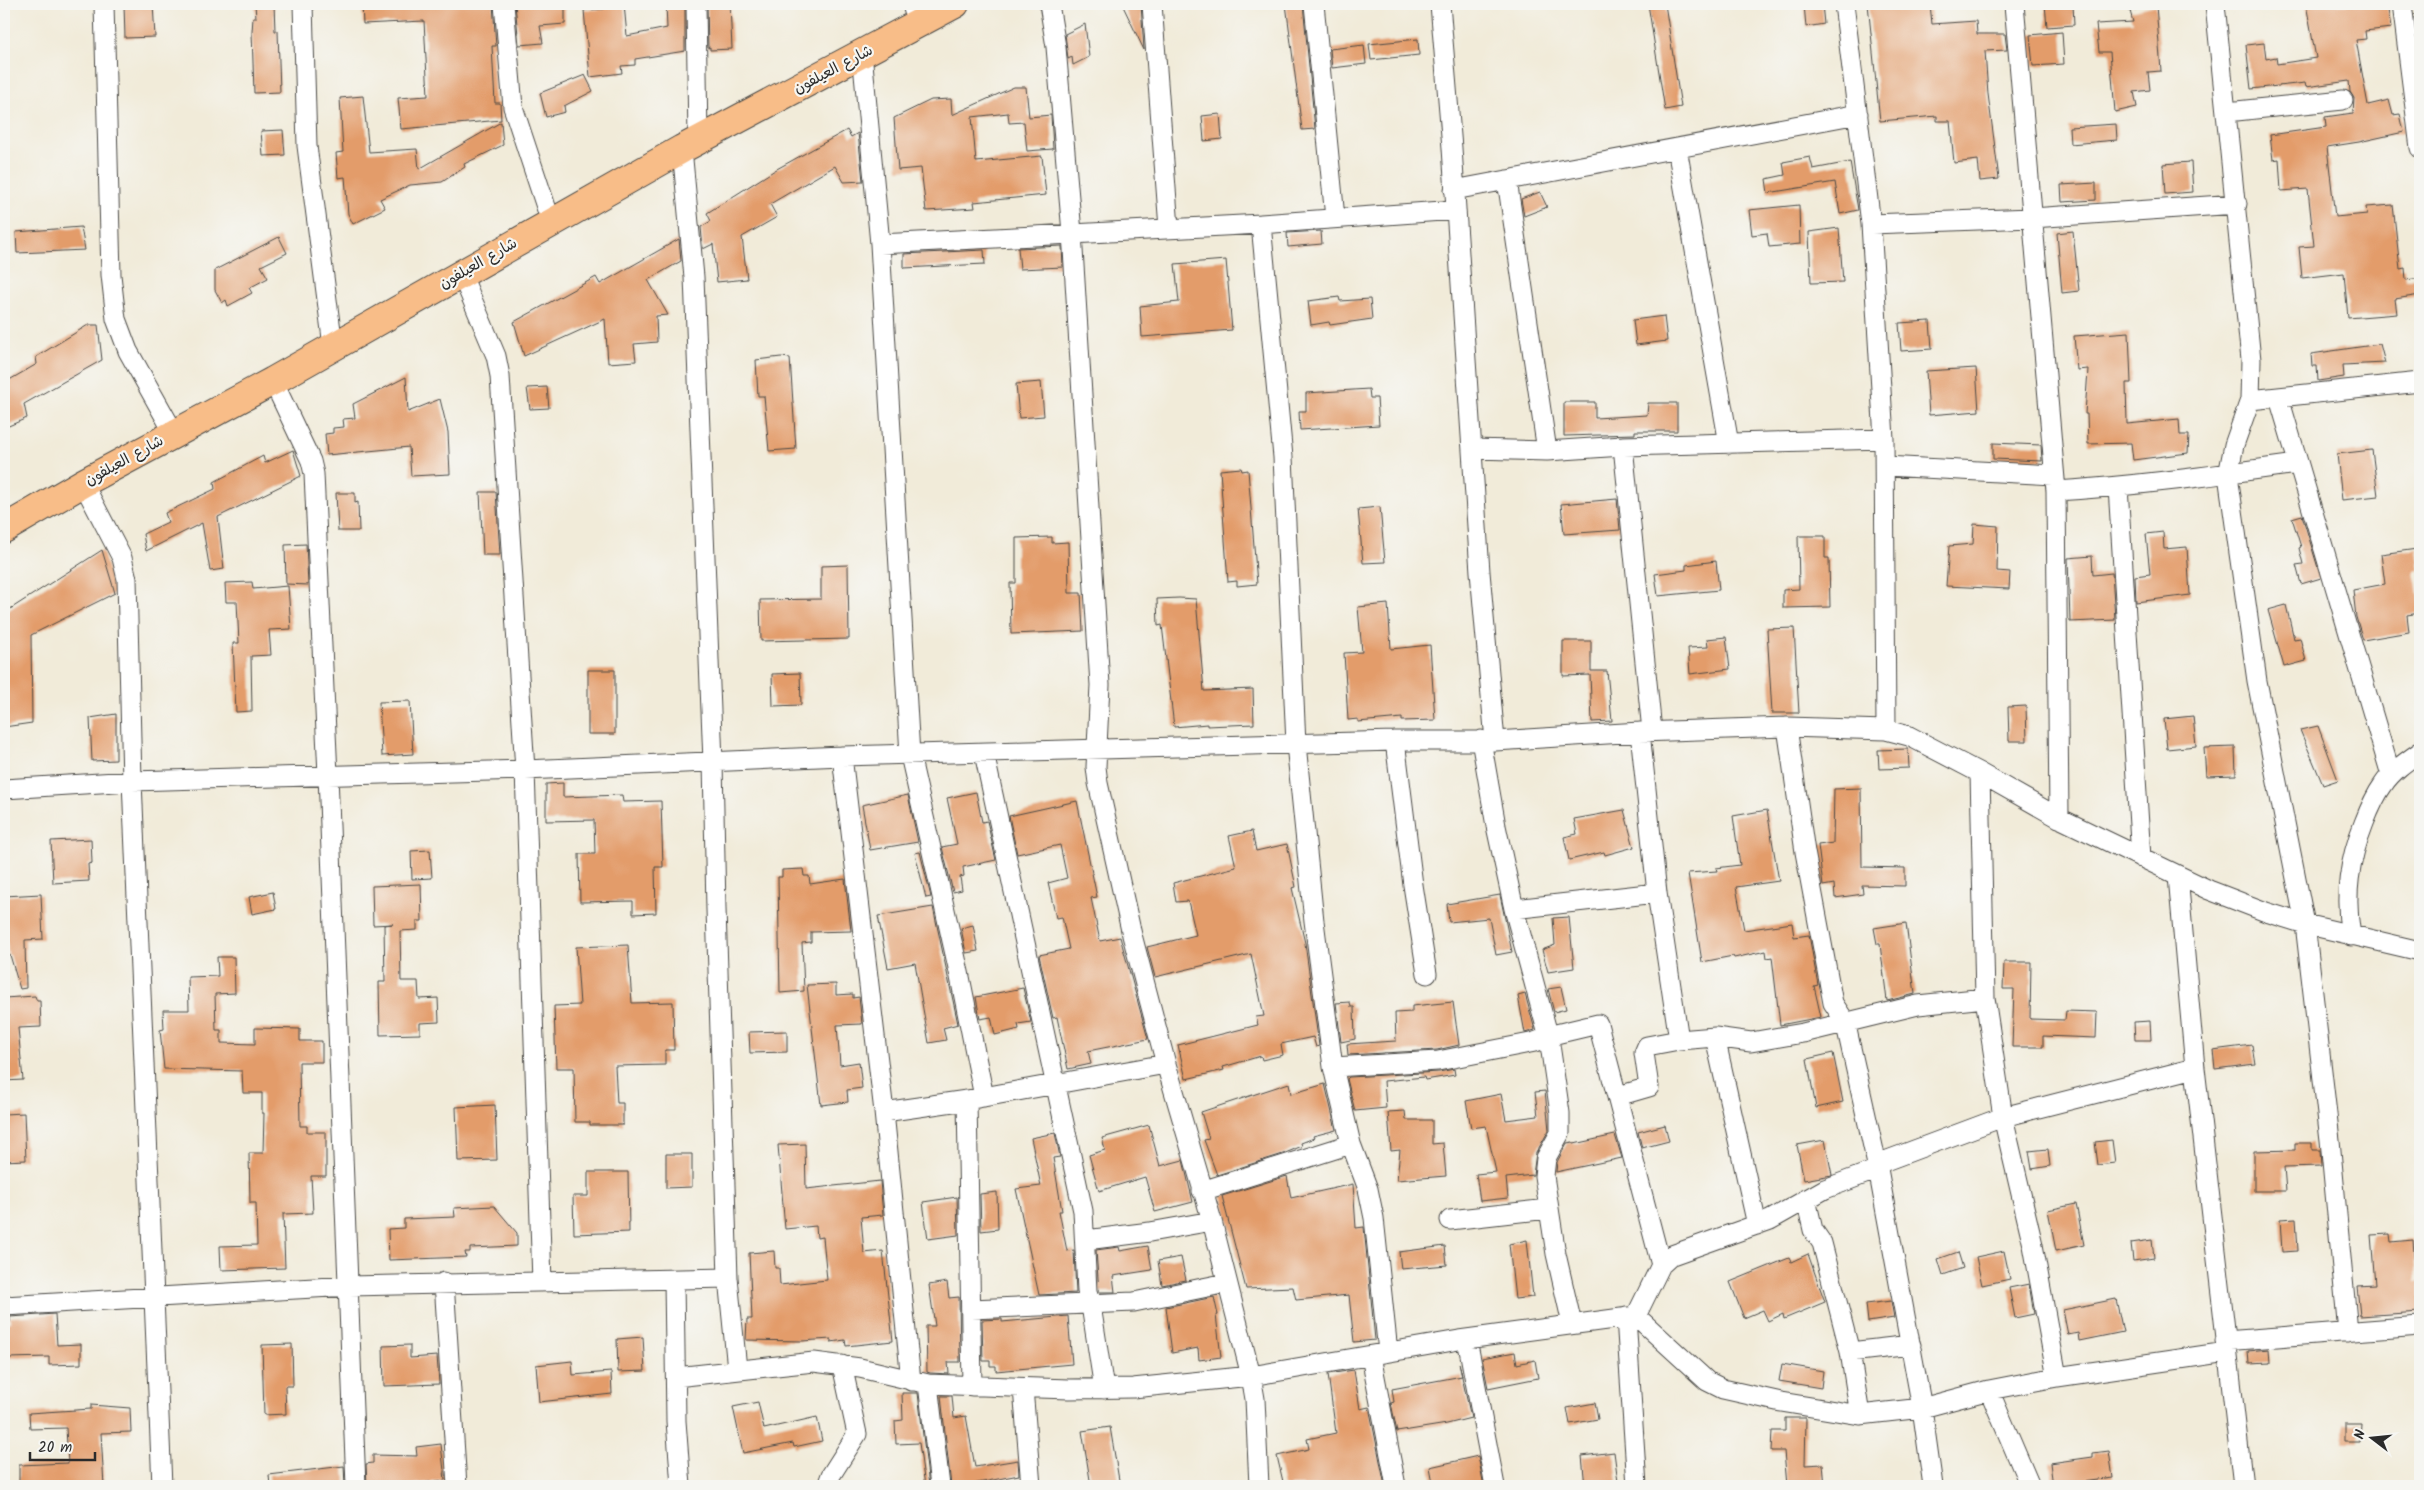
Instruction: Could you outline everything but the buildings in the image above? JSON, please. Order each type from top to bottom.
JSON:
[{"type":"highway","name":"شارع العيلفون","points":[[4,529],[82,482],[273,381],[690,144],[862,53],[914,13],[955,4]]},
{"type":"street","points":[[104,4],[111,275],[116,319],[128,352],[174,433]]},
{"type":"street","points":[[303,4],[307,146],[333,346]]},
{"type":"street","points":[[504,4],[510,93],[551,222]]},
{"type":"street","points":[[696,4],[690,144],[693,254],[713,762],[728,1278],[737,1369]]},
{"type":"street","points":[[1049,4],[1056,47],[1072,233],[1100,685],[1096,767],[1100,800],[1132,935],[1166,1064],[1212,1220],[1251,1376],[1255,1399],[1259,1486]]},
{"type":"street","points":[[1152,4],[1169,228]]},
{"type":"street","points":[[1314,4],[1335,218]]},
{"type":"street","points":[[1440,4],[1472,450],[1488,741],[1496,826],[1514,908],[1549,1038],[1560,1113],[1560,1133],[1550,1148],[1544,1166],[1548,1209],[1572,1324]]},
{"type":"street","points":[[1844,4],[1871,224],[1884,440],[1886,730]]},
{"type":"street","points":[[2014,4],[2054,483],[2059,818]]},
{"type":"street","points":[[2215,4],[2250,360],[2250,400],[2234,445],[2228,475],[2257,681],[2305,924],[2330,1140],[2348,1332]]},
{"type":"street","points":[[2402,4],[2420,148]]},
{"type":"street","points":[[862,53],[880,244],[910,755],[957,963],[976,1099],[971,1309],[972,1386]]},
{"type":"street","points":[[2227,112],[2343,100]]},
{"type":"street","points":[[1454,190],[1858,114]]},
{"type":"street","points":[[1676,148],[1729,444]]},
{"type":"street","points":[[1507,180],[1548,451]]},
{"type":"street","points":[[1871,224],[2032,218],[2236,204]]},
{"type":"street","points":[[880,244],[1261,224],[1456,210]]},
{"type":"street","points":[[1261,224],[1283,458],[1296,744],[1314,921],[1333,1066],[1351,1144],[1368,1189],[1374,1218],[1380,1354],[1396,1486]]},
{"type":"street","points":[[461,273],[496,356],[500,376],[525,770],[542,1282]]},
{"type":"street","points":[[273,381],[311,461],[314,474],[356,1486]]},
{"type":"street","points":[[2250,400],[2420,382]]},
{"type":"street","points":[[2278,398],[2391,774]]},
{"type":"street","points":[[1472,450],[1548,451],[1623,446],[1884,440]]},
{"type":"street","points":[[1623,446],[1657,893],[1679,1040]]},
{"type":"street","points":[[1885,466],[2054,483],[2118,487],[2228,475],[2297,464]]},
{"type":"street","points":[[82,482],[122,558],[127,579],[132,781],[156,1297],[162,1486]]},
{"type":"street","points":[[2118,487],[2141,858]]},
{"type":"street","points":[[1787,727],[1805,852],[1833,1003],[1845,1021],[1877,1166],[1922,1408],[1932,1486]]},
{"type":"street","points":[[4,789],[132,781],[525,770],[842,756],[1396,741],[1488,741],[1646,732],[1787,727],[1886,730],[1909,736],[1980,772],[2059,818],[2178,876],[2241,904],[2305,924],[2420,951]]},
{"type":"street","points":[[1396,741],[1412,885],[1426,974]]},
{"type":"street","points":[[2351,936],[2346,898],[2352,858],[2371,807],[2382,785],[2391,774],[2420,752]]},
{"type":"street","points":[[984,753],[1083,1211],[1086,1240],[1087,1291],[1104,1389]]},
{"type":"street","points":[[842,756],[884,1112],[920,1383],[940,1486]]},
{"type":"street","points":[[1980,772],[1986,998],[2003,1117],[2033,1245],[2057,1377]]},
{"type":"street","points":[[2178,876],[2195,1068],[2243,1486]]},
{"type":"street","points":[[1514,908],[1657,893]]},
{"type":"street","points":[[1618,1096],[1649,1087],[1644,1053],[1647,1046],[1715,1036],[1751,1042],[1803,1033],[1845,1021],[1918,1005],[1986,998]]},
{"type":"street","points":[[1333,1066],[1438,1062],[1549,1038],[1556,1034],[1598,1024],[1662,1265]]},
{"type":"street","points":[[1715,1036],[1757,1225]]},
{"type":"street","points":[[884,1112],[976,1099],[1166,1064]]},
{"type":"street","points":[[1637,1486],[1631,1317],[1662,1265],[1678,1252],[1784,1214],[1824,1189],[1877,1166],[2003,1117],[2195,1068]]},
{"type":"street","points":[[1202,1191],[1351,1144]]},
{"type":"street","points":[[1806,1199],[1813,1230],[1822,1243],[1850,1352],[1860,1415]]},
{"type":"street","points":[[1450,1220],[1548,1209]]},
{"type":"street","points":[[1086,1240],[1150,1232],[1212,1220]]},
{"type":"street","points":[[4,1306],[444,1282],[728,1278]]},
{"type":"street","points":[[674,1280],[681,1486]]},
{"type":"street","points":[[444,1282],[456,1486]]},
{"type":"street","points":[[971,1309],[1140,1301],[1228,1283]]},
{"type":"street","points":[[676,1377],[814,1362],[842,1365],[920,1383],[1023,1388],[1104,1389],[1251,1376],[1467,1340],[1631,1317],[1707,1381],[1723,1389],[1781,1402],[1860,1415],[1922,1408],[1989,1390],[2226,1346],[2420,1326]]},
{"type":"street","points":[[1467,1340],[1495,1486]]},
{"type":"street","points":[[1850,1352],[1911,1345]]},
{"type":"street","points":[[827,1486],[831,1475],[857,1434],[842,1365]]},
{"type":"street","points":[[1023,1388],[1032,1486]]},
{"type":"street","points":[[1989,1390],[2030,1486]]}]
